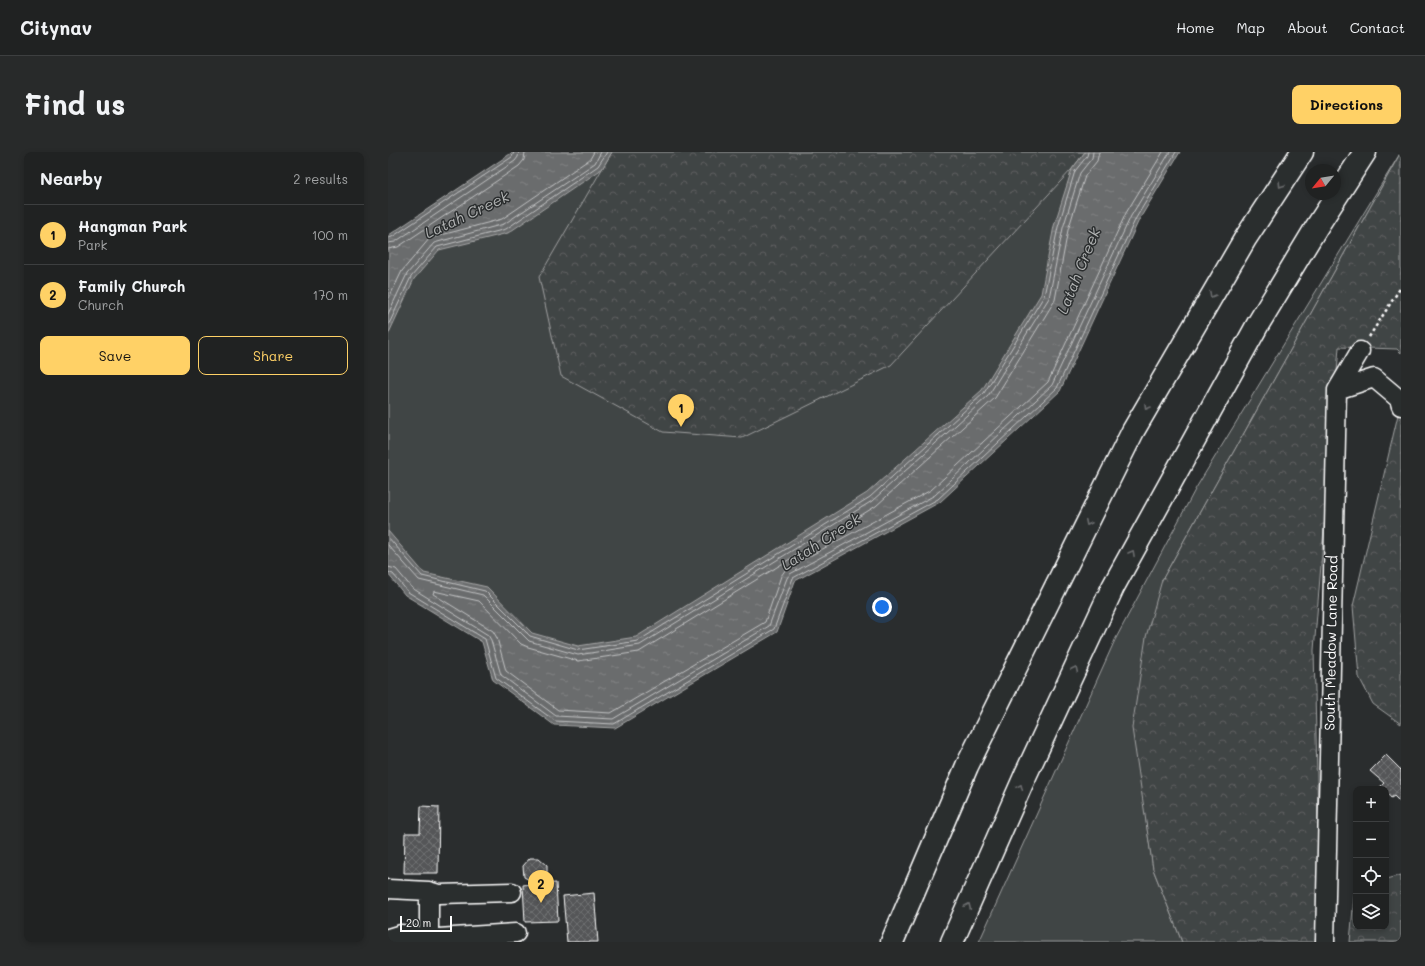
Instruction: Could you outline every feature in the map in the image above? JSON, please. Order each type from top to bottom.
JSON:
[{"type":"highway","points":[[892,942],[967,766],[1133,431],[1245,239],[1302,152]]},
{"type":"highway","points":[[952,942],[1026,774],[1113,587],[1258,324],[1316,228],[1365,152]]},
{"type":"street","name":"South Meadow Lane Road","points":[[1325,942],[1337,390],[1360,351]]},
{"type":"street","points":[[1337,390],[1374,378],[1399,399],[1401,406]]},
{"type":"street","points":[[388,889],[429,891],[439,894],[512,892]]},
{"type":"street","points":[[429,891],[429,936]]},
{"type":"street","points":[[388,938],[401,934],[438,938],[516,933]]},
{"type":"path","points":[[1360,351],[1401,287]]},
{"type":"green space","points":[[561,152],[1135,152],[1068,303],[921,480],[576,677],[388,554],[388,289]]},
{"type":"green space","points":[[612,152],[1085,152],[1072,169],[891,365],[742,438],[663,432],[561,376],[539,277]]},
{"type":"green space","points":[[1401,152],[1162,580],[1146,821],[1153,869],[1182,942],[979,942],[1115,640],[1196,488]]},
{"type":"green space","points":[[1401,152],[1401,353],[1397,349],[1339,347],[1314,650],[1320,903],[1315,942],[1182,942],[1153,869],[1132,728],[1146,637],[1162,580]]},
{"type":"green space","points":[[1401,402],[1401,724],[1373,704],[1359,677],[1353,606]]},
{"type":"green space","points":[[1401,875],[1401,942],[1350,942],[1353,908],[1353,930],[1389,930],[1389,878]]},
{"type":"water","name":"Latah Creek","points":[[513,152],[612,152],[602,169],[508,233],[439,250],[414,279],[388,335],[389,235]]},
{"type":"water","name":"Latah Creek","points":[[1085,152],[1180,152],[1139,220],[1060,391],[940,502],[795,581],[777,632],[615,728],[554,725],[493,680],[482,642],[405,595],[388,574],[388,531],[424,573],[487,587],[532,633],[578,646],[636,637],[867,493],[982,390],[1041,294],[1054,226],[1072,169]]},
{"type":"building","points":[[1386,755],[1401,770],[1401,803],[1394,796],[1391,798],[1389,796],[1389,786],[1381,786],[1384,783],[1370,771]]},
{"type":"building","points":[[421,806],[439,807],[438,873],[404,873],[405,833],[420,833]]},
{"type":"building","points":[[530,858],[539,858],[547,865],[547,875],[541,884],[556,883],[558,921],[525,922],[523,885],[531,884],[531,881],[524,877],[523,866]]},
{"type":"building","points":[[594,893],[598,942],[567,942],[563,896]]},
{"type":"place","name":"Hangman Park","points":[[681,427]]},
{"type":"place","name":"Family Church","points":[[541,903]]}]
